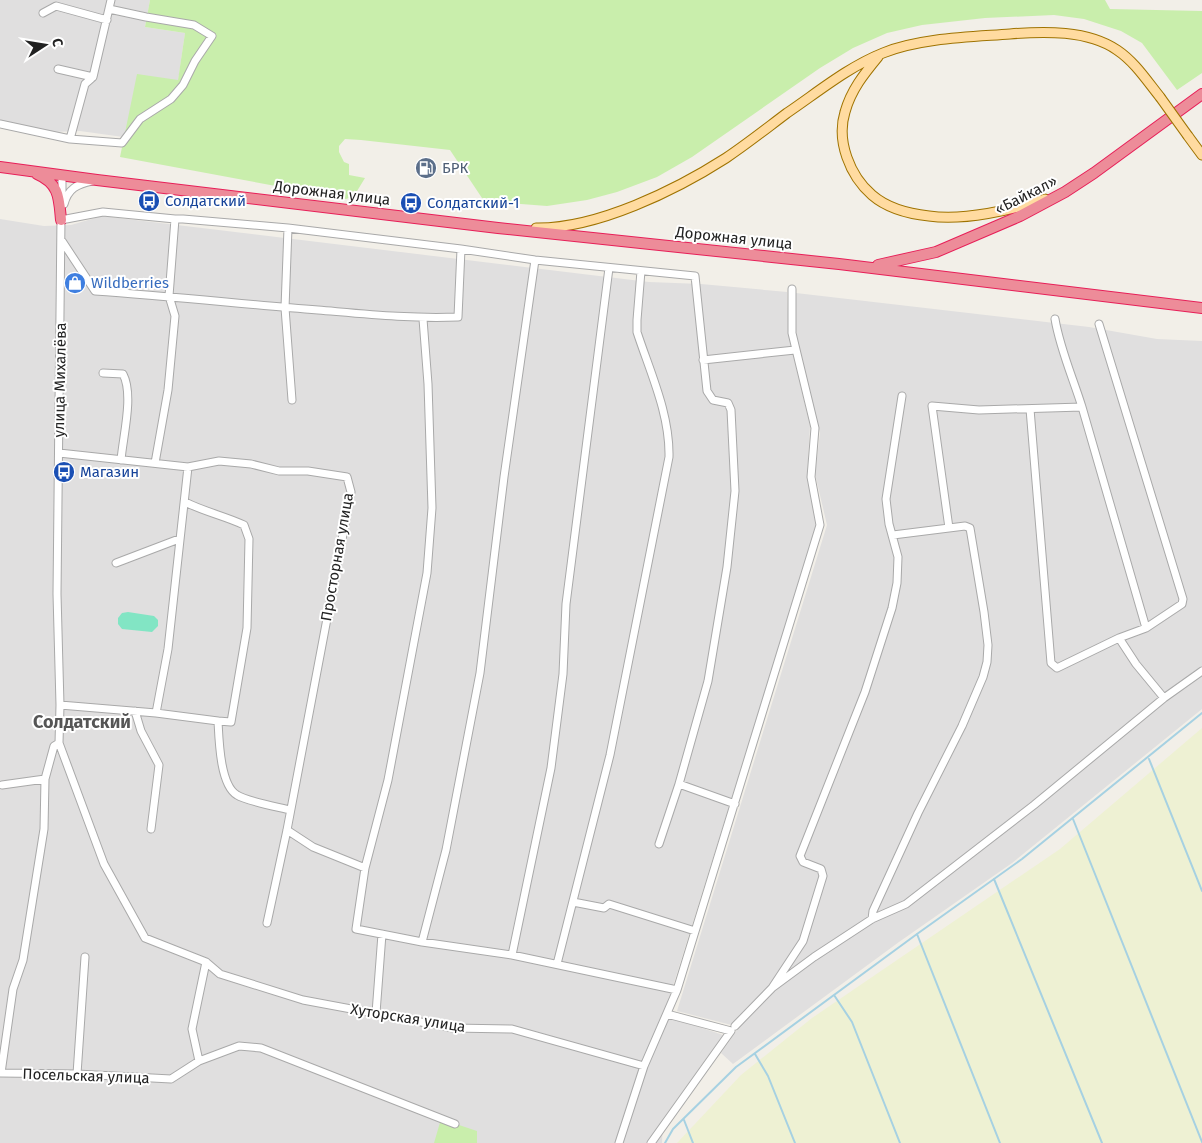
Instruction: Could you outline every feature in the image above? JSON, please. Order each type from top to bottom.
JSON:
[{"type":"highway","name":"«Байкал»","points":[[839,264],[886,265],[936,252],[1020,216],[1065,192],[1094,173],[1202,94]]},
{"type":"highway","name":"Дорожная улица","points":[[0,167],[498,228],[839,264]]},
{"type":"highway","points":[[30,171],[54,185],[58,193],[61,220]]},
{"type":"highway","points":[[839,264],[1202,308]]},
{"type":"main road","points":[[498,228],[567,226],[621,211],[667,191],[725,158],[831,82],[860,64],[882,53],[920,43],[1025,33],[1080,36],[1099,41],[1116,49],[1130,61],[1202,155]]},
{"type":"main road","points":[[882,53],[856,85],[844,114],[842,127],[848,162],[860,182],[872,196],[891,207],[911,213],[931,217],[951,217],[1020,207],[1065,192]]},
{"type":"street","points":[[70,138],[84,84],[93,77],[111,0]]},
{"type":"street","points":[[43,13],[56,3],[106,20]]},
{"type":"street","points":[[0,124],[70,138],[122,143],[140,119],[171,99],[183,85],[195,61],[212,36],[194,25],[109,9]]},
{"type":"street","points":[[58,69],[93,77]]},
{"type":"street","name":"улица Михалёва","points":[[59,743],[60,705],[57,594],[62,176]]},
{"type":"street","points":[[98,180],[72,188],[64,202],[61,220],[103,212],[288,228],[535,260],[695,276],[707,391],[713,400],[728,403],[731,410],[735,492],[727,567],[708,681],[660,844]]},
{"type":"street","points":[[155,463],[168,390],[175,316],[169,296],[175,219]]},
{"type":"street","points":[[288,228],[285,308],[292,400]]},
{"type":"street","points":[[62,241],[95,291],[423,319],[458,317],[461,249]]},
{"type":"street","points":[[422,942],[446,850],[480,674],[504,477],[535,260]]},
{"type":"street","points":[[512,955],[551,768],[563,674],[566,604],[608,268]]},
{"type":"street","points":[[557,964],[610,755],[669,457],[670,439],[665,418],[638,332],[637,320],[642,271]]},
{"type":"street","points":[[619,1143],[644,1066],[677,990],[820,525],[811,477],[815,428],[792,333],[792,288]]},
{"type":"street","points":[[423,319],[428,384],[432,508],[427,572],[388,780],[365,868],[356,929],[422,942],[512,955],[677,990]]},
{"type":"street","points":[[1055,319],[1058,339],[1082,407],[1146,628]]},
{"type":"street","points":[[1030,409],[1051,663],[1057,668],[1119,638],[1146,628],[1182,604],[1182,595],[1099,324]]},
{"type":"street","points":[[703,360],[795,350]]},
{"type":"street","points":[[103,373],[123,374],[127,382],[121,460]]},
{"type":"street","points":[[772,988],[803,942],[823,876],[821,869],[803,862],[800,856],[865,692],[892,608],[897,583],[898,557],[889,524],[886,499],[902,396]]},
{"type":"street","points":[[949,528],[932,406],[978,410],[1082,407]]},
{"type":"street","name":"Просторная улица","points":[[59,453],[188,467],[219,461],[251,464],[280,471],[308,471],[347,477],[351,492],[267,923]]},
{"type":"street","points":[[156,713],[168,649],[188,467]]},
{"type":"street","points":[[60,705],[156,713],[231,722],[247,628],[249,539],[244,525],[204,512],[185,502]]},
{"type":"street","points":[[872,919],[873,911],[962,726],[983,677],[987,662],[988,645],[970,528],[966,526],[893,536]]},
{"type":"street","points":[[116,563],[179,539]]},
{"type":"street","points":[[1119,638],[1136,664],[1164,698]]},
{"type":"street","points":[[734,1026],[772,988],[814,957],[872,919],[906,904],[1034,805],[1164,698],[1202,671]]},
{"type":"street","points":[[135,711],[141,732],[159,765],[151,829]]},
{"type":"street","points":[[218,721],[220,754],[228,787],[238,796],[290,810]]},
{"type":"street","points":[[0,1073],[13,989],[23,960],[44,828],[45,779],[54,746],[59,743]]},
{"type":"street","name":"Хуторская улица","points":[[59,743],[104,864],[145,938],[206,962],[220,974],[303,1000],[453,1028],[512,1029],[644,1066]]},
{"type":"street","points":[[2,785],[45,779]]},
{"type":"street","points":[[679,784],[735,804]]},
{"type":"street","points":[[286,830],[313,847],[365,868]]},
{"type":"street","points":[[573,902],[604,908],[608,904],[695,930]]},
{"type":"street","points":[[376,1013],[382,934]]},
{"type":"street","points":[[77,1074],[85,957]]},
{"type":"street","points":[[206,962],[192,1029],[199,1061],[239,1046],[261,1048],[456,1124]]},
{"type":"street","points":[[651,1143],[731,1031],[668,1014]]},
{"type":"street","name":"Посельская улица","points":[[0,1073],[77,1074],[171,1080],[199,1061]]},
{"type":"shaded area","points":[[0,0],[150,0],[145,27],[185,33],[178,81],[123,137],[80,131],[54,132],[0,122]]},
{"type":"shaded area","points":[[102,216],[649,282],[701,284],[787,292],[789,337],[810,426],[807,478],[817,524],[664,1015],[723,1035],[663,1119],[662,1143],[0,1143],[0,219],[44,226],[71,225]]},
{"type":"shaded area","points":[[796,293],[1089,327],[1157,339],[1202,341],[1202,709],[1012,863],[899,942],[733,1064],[721,1053],[739,1027],[677,1011],[827,525],[815,474],[820,433],[796,334]]},
{"type":"green space","points":[[150,0],[1105,0],[1110,9],[1202,11],[1202,73],[1177,90],[1142,43],[1121,31],[1084,19],[1054,15],[985,18],[922,25],[887,33],[853,48],[820,68],[692,157],[657,177],[617,192],[587,200],[547,206],[484,201],[450,150],[345,139],[339,146],[339,152],[344,162],[349,164],[349,175],[365,178],[354,196],[346,199],[120,157],[137,74],[178,80],[185,33],[145,27]]},
{"type":"green space","points":[[128,612],[154,616],[158,620],[158,626],[152,632],[122,629],[118,624],[118,618],[122,613]]},
{"type":"green space","points":[[1202,728],[1202,1143],[677,1143],[741,1075],[812,1018],[1060,849]]},
{"type":"green space","points":[[441,1119],[477,1131],[477,1143],[434,1143]]},
{"type":"waterway","points":[[665,1143],[673,1129],[736,1067],[1022,859],[1202,713]]},
{"type":"waterway","points":[[1149,759],[1202,891]]},
{"type":"waterway","points":[[1073,819],[1202,1142]]},
{"type":"waterway","points":[[994,879],[1102,1143]]},
{"type":"waterway","points":[[917,934],[1000,1143]]},
{"type":"waterway","points":[[834,995],[852,1022],[900,1143]]},
{"type":"waterway","points":[[755,1054],[768,1076],[795,1143]]},
{"type":"waterway","points":[[684,1120],[693,1143]]},
{"type":"place","name":"БРК","points":[[426,168]]},
{"type":"place","name":"Солдатский","points":[[149,201]]},
{"type":"place","name":"Солдатский-1","points":[[411,203]]},
{"type":"place","name":"Wildberries","points":[[75,283]]},
{"type":"place","name":"Магазин","points":[[64,472]]},
{"type":"district","name":"Солдатский","points":[[82,722]]}]
